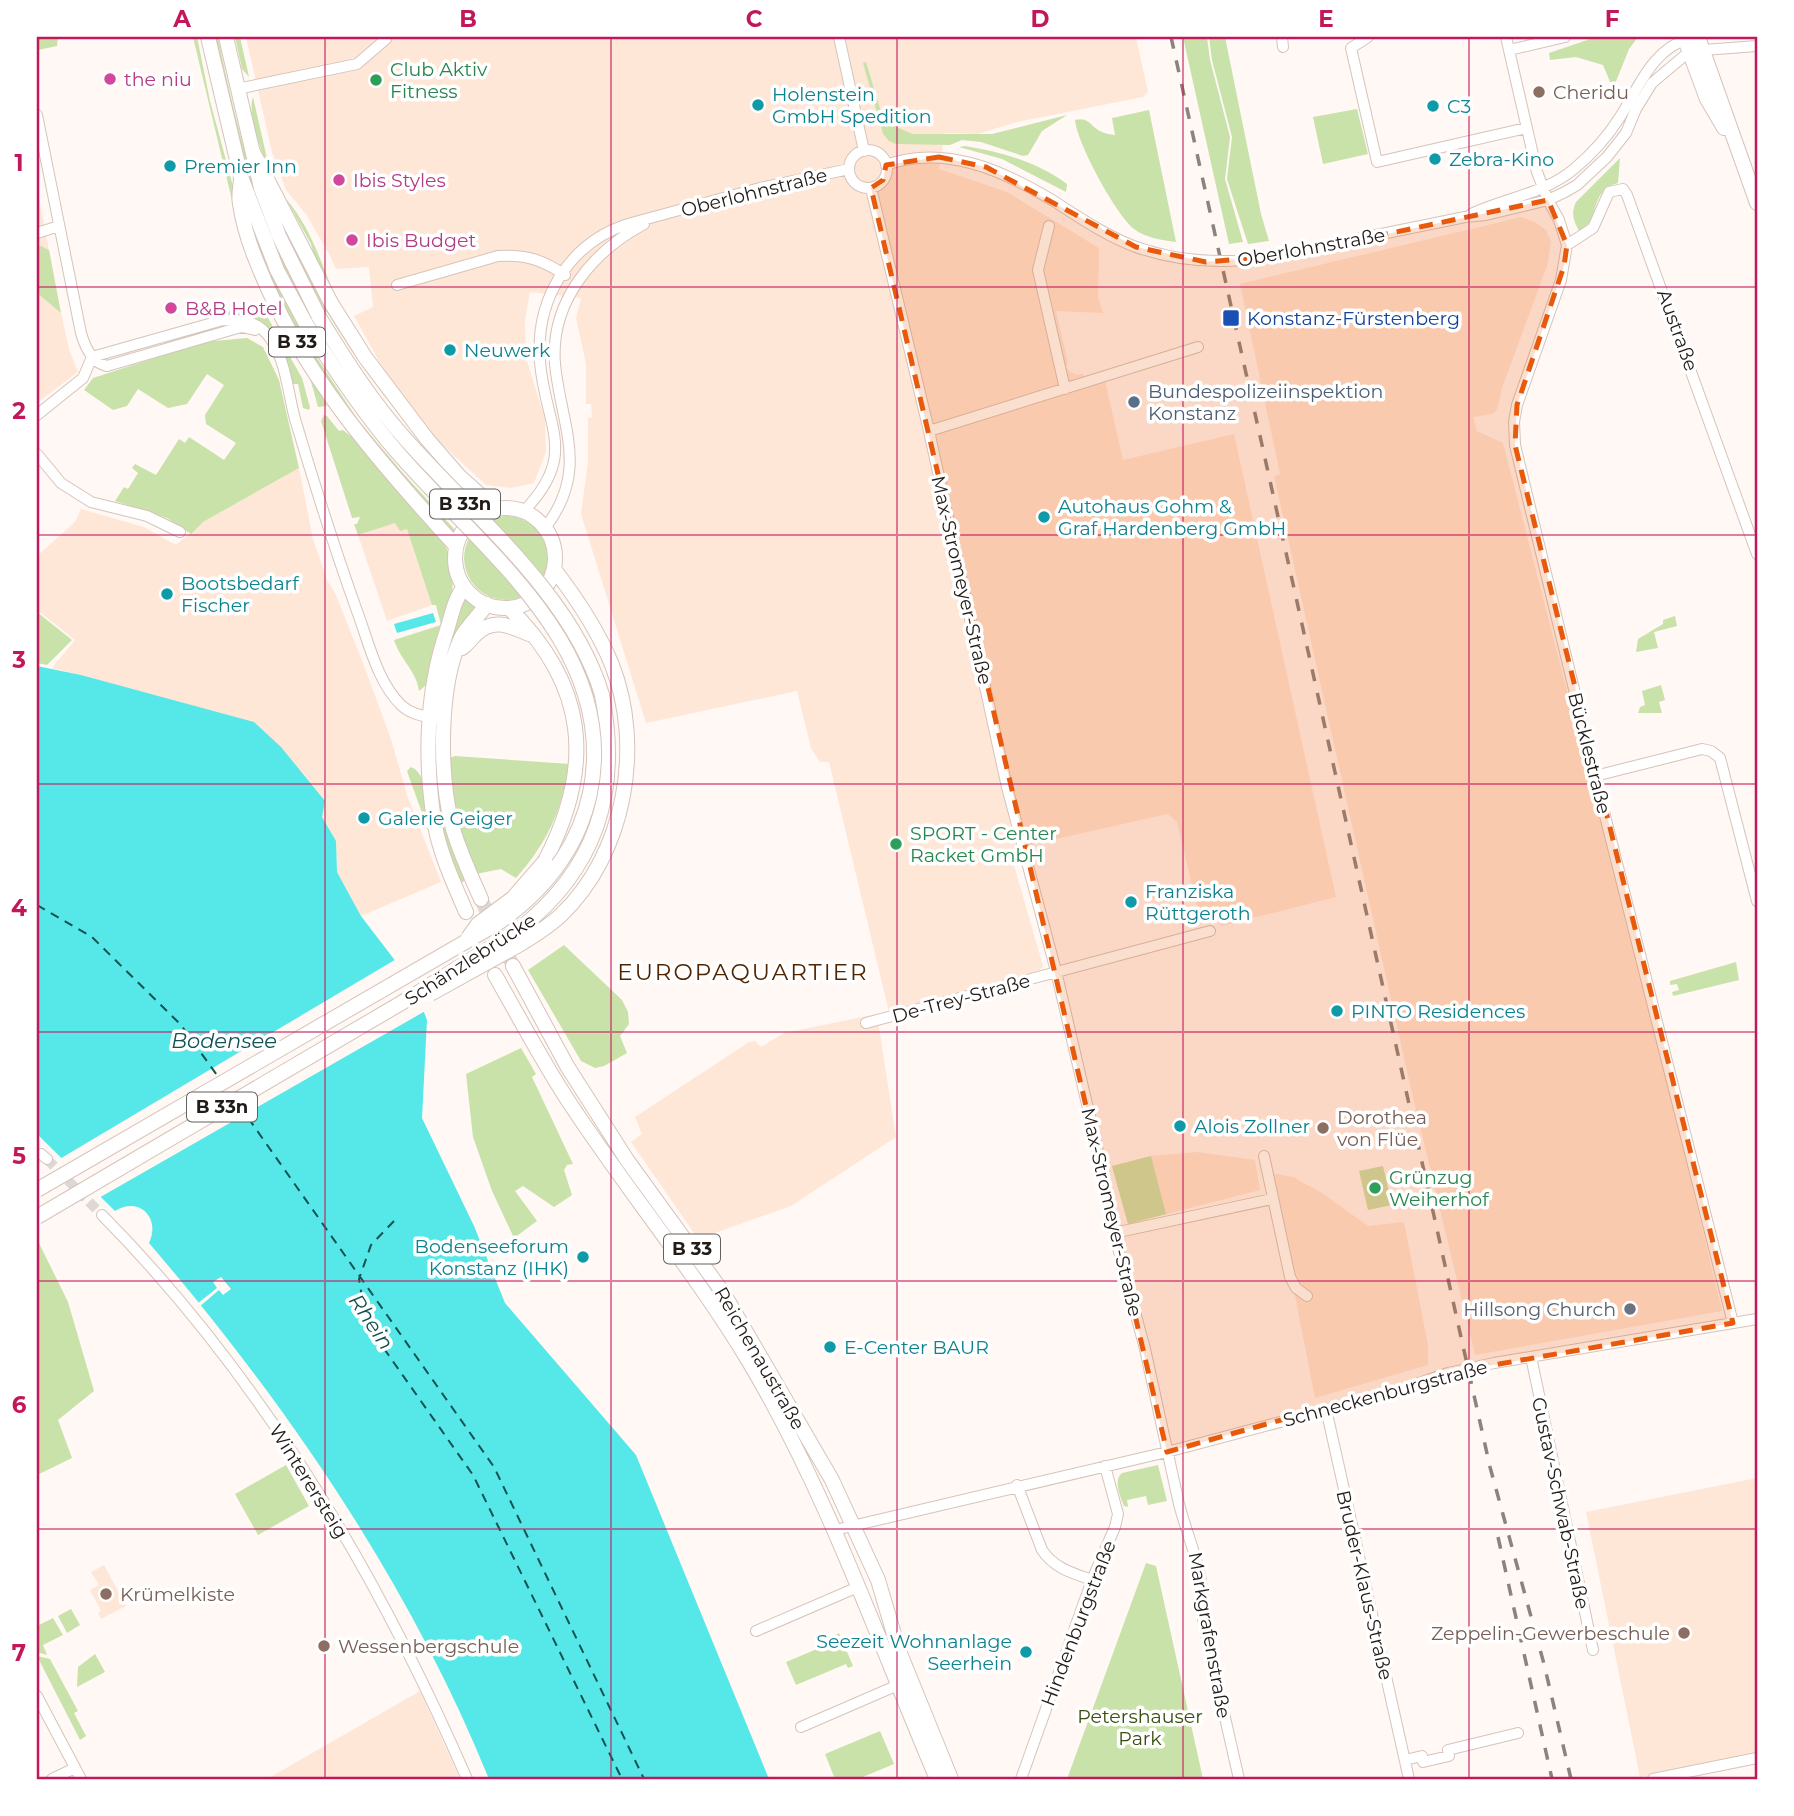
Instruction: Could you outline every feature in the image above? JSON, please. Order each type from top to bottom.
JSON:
[{"type":"main road","name":"B 33","points":[[208,37],[241,177],[239,202],[251,246],[268,291],[317,374],[358,433],[456,546]]},
{"type":"main road","name":"B 33","points":[[226,37],[253,152],[331,303],[400,406],[460,477],[496,509]]},
{"type":"main road","points":[[1692,42],[1707,99],[1734,140]]},
{"type":"main road","points":[[1692,42],[1734,140],[1757,203]]},
{"type":"main road","name":"Schänzlebrücke","points":[[37,1217],[408,999],[517,931],[541,913],[562,891],[580,864],[599,819],[608,773],[607,721],[592,666],[560,611],[537,581],[389,420],[354,372],[319,317],[279,236],[261,188],[253,152]]},
{"type":"main road","name":"Schänzlebrücke","points":[[37,1190],[508,916],[551,877],[577,835],[587,806],[592,781],[594,744],[589,706],[575,666],[561,640],[515,579],[422,481],[367,416],[306,324],[277,270],[241,177]]},
{"type":"main road","points":[[509,508],[523,512],[545,528],[552,541],[554,569],[546,586],[540,594],[521,606],[509,608],[478,600],[464,586],[457,569],[456,546],[466,527],[475,519],[496,509],[509,508]]},
{"type":"main road","name":"B 33n","points":[[408,999],[435,993],[530,937],[560,916],[585,885],[612,834],[625,785],[627,734],[619,691],[612,667],[593,626],[554,569]]},
{"type":"main road","points":[[464,586],[455,600],[441,645],[429,717],[435,825],[466,912]]},
{"type":"main road","points":[[455,885],[464,890],[478,892],[454,833],[446,797],[445,719],[449,679],[462,635],[487,604]]},
{"type":"main road","name":"B 33n","points":[[466,942],[478,924],[503,906],[545,861],[567,809],[575,777],[576,740],[572,712],[557,669],[537,638],[509,608]]},
{"type":"main road","points":[[456,652],[468,644],[478,632],[495,625],[513,626],[537,638]]},
{"type":"main road","name":"Reichenaustraße","points":[[937,1779],[835,1530],[786,1428],[747,1358],[680,1256],[568,1100],[496,977],[500,965],[513,967],[567,1066],[590,1098],[627,1160],[705,1267],[748,1333],[794,1419],[832,1480],[881,1591],[899,1651],[951,1779]]},
{"type":"main road","points":[[858,1587],[872,1586],[881,1591]]},
{"type":"street","points":[[237,89],[357,64],[386,37]]},
{"type":"street","points":[[839,37],[864,151],[878,154],[886,165],[883,180],[871,188]]},
{"type":"street","points":[[1366,37],[1351,48],[1377,162],[1526,128]]},
{"type":"street","points":[[1506,37],[1526,128],[1543,188],[1559,220],[1567,245]]},
{"type":"street","points":[[1509,50],[1565,37]]},
{"type":"street","points":[[1692,42],[1757,46]]},
{"type":"street","name":"Oberlohnstraße","points":[[886,165],[918,157],[961,161],[1009,176],[1102,232],[1136,247],[1194,261],[1249,261],[1486,215],[1548,200],[1577,185],[1601,163],[1626,133],[1645,93],[1692,42]]},
{"type":"street","name":"Oberlohnstraße","points":[[1465,217],[1491,204],[1543,188],[1568,173],[1594,150],[1620,117],[1644,73],[1668,50],[1692,42]]},
{"type":"street","points":[[1674,63],[1686,65],[1698,72]]},
{"type":"street","points":[[37,115],[81,333],[92,358],[83,378],[37,415]]},
{"type":"street","name":"Oberlohnstraße","points":[[864,151],[852,159],[849,169],[855,184],[871,188]]},
{"type":"street","name":"Oberlohnstraße","points":[[523,512],[544,488],[554,460],[555,441],[540,362],[540,342],[548,302],[561,272],[582,249],[607,231],[760,188],[849,169]]},
{"type":"street","name":"Max-Stromeyer-Straße","points":[[871,188],[929,431],[1007,787],[1056,971],[1114,1233],[1145,1349],[1167,1452]]},
{"type":"street","name":"Austraße","points":[[1567,245],[1592,228],[1609,192],[1623,189],[1673,316],[1757,554]]},
{"type":"street","name":"Oberlohnstraße","points":[[545,528],[556,512],[569,466],[568,433],[555,366],[555,345],[561,316],[575,283],[610,247],[659,216]]},
{"type":"street","points":[[37,233],[59,226]]},
{"type":"street","points":[[1049,226],[1038,271],[1065,389]]},
{"type":"street","name":"Bücklestraße","points":[[1567,245],[1561,280],[1523,386],[1514,422],[1516,445],[1595,776],[1733,1323]]},
{"type":"street","points":[[397,285],[498,256],[537,259],[575,283]]},
{"type":"street","points":[[92,358],[223,320],[240,320],[253,323],[262,329],[274,343],[280,357],[327,525],[382,678],[403,707],[414,713],[445,719]]},
{"type":"street","points":[[929,431],[1198,347]]},
{"type":"street","points":[[37,454],[61,483],[91,502],[147,516],[180,532]]},
{"type":"street","points":[[1595,776],[1702,749],[1712,751],[1720,758],[1757,901]]},
{"type":"street","points":[[1056,971],[1210,931]]},
{"type":"street","name":"De-Trey-Straße","points":[[866,1023],[1056,971]]},
{"type":"street","points":[[1264,1156],[1290,1277],[1296,1289],[1307,1296]]},
{"type":"street","points":[[1114,1233],[1272,1199]]},
{"type":"street","name":"Winterersteig","points":[[102,1215],[189,1312],[257,1400],[292,1454],[370,1580],[467,1779]]},
{"type":"street","name":"Schneckenburgstraße","points":[[835,1530],[1017,1485],[1167,1452],[1397,1391],[1448,1373],[1757,1319]]},
{"type":"street","name":"Gustav-Schwab-Straße","points":[[1531,1357],[1592,1650]]},
{"type":"street","name":"Bruder-Klaus-Straße","points":[[1326,1409],[1409,1779]]},
{"type":"street","name":"Markgrafenstraße","points":[[1167,1452],[1205,1598],[1203,1621],[1239,1779]]},
{"type":"street","name":"Hindenburgstraße","points":[[1021,1779],[1118,1514],[1105,1466]]},
{"type":"street","points":[[1017,1485],[1048,1559],[1071,1573],[1092,1580]]},
{"type":"street","points":[[756,1631],[858,1587]]},
{"type":"street","points":[[801,1727],[898,1685]]},
{"type":"street","points":[[37,1696],[81,1779]]},
{"type":"street","points":[[1405,1760],[1422,1756],[1423,1762],[1449,1755],[1448,1750],[1518,1733]]},
{"type":"street","points":[[1653,1779],[1757,1758]]},
{"type":"street","points":[[52,1779],[75,1768]]},
{"type":"highlighted area","points":[[939,157],[986,167],[1136,247],[1206,262],[1287,255],[1548,200],[1567,245],[1564,266],[1517,405],[1515,445],[1733,1323],[1448,1373],[1167,1452],[871,188],[883,180],[886,165]]},
{"type":"shaded area","points":[[246,37],[1136,37],[1148,92],[1143,97],[1017,122],[978,134],[945,133],[939,169],[1007,192],[1099,248],[1098,297],[1103,313],[1056,311],[1068,363],[1066,367],[1078,375],[1083,373],[1085,382],[1104,376],[1123,460],[1234,434],[1336,897],[1221,926],[1218,911],[1199,915],[1177,822],[1168,814],[1029,845],[1010,851],[1043,966],[1040,970],[889,1012],[829,762],[820,762],[811,748],[797,691],[646,723],[581,514],[588,461],[588,418],[592,417],[591,404],[586,404],[586,364],[576,318],[581,298],[530,292],[525,320],[526,358],[545,419],[546,452],[534,483],[511,488],[486,485],[436,439],[396,392],[354,316],[373,307],[369,267],[336,269],[306,214],[286,190],[272,152]]},
{"type":"shaded area","points":[[37,188],[69,349],[78,372],[37,403]]},
{"type":"shaded area","points":[[1521,217],[1546,230],[1551,241],[1548,263],[1502,388],[1497,410],[1492,414],[1473,417],[1477,431],[1503,443],[1655,1031],[1722,1311],[1475,1355],[1411,1089],[1274,476],[1280,474],[1240,284]]},
{"type":"shaded area","points":[[299,468],[313,539],[327,580],[336,595],[363,663],[391,739],[407,795],[441,882],[361,916],[337,872],[336,841],[321,817],[81,675],[52,668],[75,640],[37,610],[37,556],[75,522],[81,509],[144,527],[176,545],[203,522]]},
{"type":"shaded area","points":[[406,518],[435,604],[387,621],[358,535]]},
{"type":"shaded area","points":[[877,1014],[896,1137],[791,1206],[698,1239],[631,1142],[642,1134],[635,1117],[749,1042],[755,1041],[761,1047],[784,1033]]},
{"type":"shaded area","points":[[1197,1152],[1255,1160],[1260,1190],[1128,1224],[1112,1166],[1151,1156]]},
{"type":"shaded area","points":[[1271,1173],[1293,1177],[1322,1193],[1368,1226],[1404,1222],[1428,1345],[1428,1365],[1315,1398]]},
{"type":"shaded area","name":"Zeppelin-Gewerbeschule","points":[[1757,1478],[1757,1754],[1640,1777],[1586,1512]]},
{"type":"shaded area","name":"Krümelkiste","points":[[104,1565],[126,1606],[101,1619],[98,1613],[101,1611],[90,1590],[99,1585],[91,1572]]},
{"type":"shaded area","points":[[420,1691],[460,1779],[267,1779]]},
{"type":"green space","points":[[37,37],[58,37],[57,46],[38,50]]},
{"type":"green space","points":[[193,37],[197,37],[210,101],[234,190],[312,377],[327,406],[318,407],[310,378],[261,290],[242,242]]},
{"type":"green space","points":[[214,37],[218,37],[233,108],[252,177],[277,244],[308,310],[305,311],[270,238],[247,173]]},
{"type":"green space","points":[[235,37],[240,37],[249,77],[242,69]]},
{"type":"green space","points":[[1183,37],[1207,37],[1210,60],[1230,137],[1225,179],[1243,242],[1229,244]]},
{"type":"green space","points":[[1209,37],[1225,37],[1261,214],[1269,241],[1248,244],[1227,179],[1232,137],[1212,60]]},
{"type":"green space","points":[[1596,37],[1638,37],[1629,49],[1613,89],[1603,65],[1576,57],[1550,60],[1549,53]]},
{"type":"green space","points":[[866,62],[882,115],[894,126],[913,134],[992,134],[1067,115],[1042,131],[1028,155],[1023,156],[981,142],[962,140],[950,145],[896,144],[883,134],[863,63]]},
{"type":"green space","points":[[253,97],[269,167],[273,171],[274,182],[254,128]]},
{"type":"green space","points":[[1357,109],[1368,154],[1323,164],[1313,117]]},
{"type":"green space","points":[[1149,110],[1176,242],[1143,235],[1126,221],[1090,161],[1077,131],[1075,120],[1084,119],[1098,130],[1115,135],[1112,118]]},
{"type":"green space","points":[[959,147],[992,151],[1031,164],[1067,184],[1066,192],[1002,159]]},
{"type":"green space","points":[[1620,158],[1618,183],[1602,192],[1590,221],[1579,231],[1573,216],[1576,202]]},
{"type":"green space","points":[[286,199],[308,231],[335,296],[354,328],[317,267],[311,244]]},
{"type":"green space","points":[[273,206],[321,294],[487,505],[481,508],[399,414],[361,365],[327,312],[325,313],[298,263]]},
{"type":"green space","points":[[41,246],[49,250],[61,313],[37,293],[37,248]]},
{"type":"green space","points":[[264,256],[300,327],[298,329],[358,420],[456,531],[454,536],[356,421],[295,330],[261,257]]},
{"type":"green space","points":[[249,305],[264,311],[302,378],[309,410],[303,408],[298,384],[293,384],[281,346],[267,328],[256,324],[204,321]]},
{"type":"green space","points":[[247,338],[263,347],[279,380],[299,468],[203,522],[191,534],[167,518],[115,501],[124,487],[128,489],[138,473],[132,468],[135,464],[156,475],[179,439],[185,443],[189,437],[224,460],[236,443],[206,424],[205,415],[224,385],[207,374],[187,404],[168,408],[138,389],[127,406],[113,410],[84,390],[93,378],[204,342]]},
{"type":"green space","points":[[324,415],[339,431],[343,430],[358,443],[396,490],[440,537],[448,553],[452,570],[450,606],[429,676],[425,686],[419,691],[418,684],[394,640],[441,625],[436,605],[432,605],[407,529],[400,531],[395,523],[358,535],[354,524],[357,524],[360,517],[352,518],[321,421]]},
{"type":"green space","points":[[506,516],[522,519],[536,528],[545,542],[548,558],[545,574],[536,588],[522,597],[506,600],[490,597],[476,588],[467,574],[464,558],[467,542],[476,528],[490,519]]},
{"type":"green space","points":[[462,594],[477,606],[440,672]]},
{"type":"green space","points":[[37,612],[72,640],[47,665],[37,663]]},
{"type":"green space","points":[[1675,616],[1677,626],[1654,632],[1658,648],[1636,652],[1638,639],[1663,624],[1663,620]]},
{"type":"green space","points":[[1661,685],[1665,700],[1659,702],[1662,713],[1638,713],[1640,707],[1645,705],[1642,691]]},
{"type":"green space","points":[[455,756],[570,764],[552,825],[537,852],[516,878],[501,869],[476,874],[455,813],[450,758]]},
{"type":"green space","points":[[435,757],[439,757],[466,879],[463,882],[460,882],[454,867],[445,836]]},
{"type":"green space","points":[[411,767],[418,772],[427,791],[435,849],[407,771]]},
{"type":"green space","points":[[564,945],[622,1000],[628,1012],[629,1024],[620,1036],[627,1053],[604,1066],[595,1068],[581,1061],[528,970]]},
{"type":"green space","points":[[1736,962],[1739,980],[1673,996],[1672,992],[1679,990],[1677,984],[1670,985],[1670,981]]},
{"type":"green space","points":[[521,1048],[536,1074],[532,1077],[573,1164],[567,1165],[564,1170],[572,1195],[554,1207],[523,1186],[515,1191],[537,1221],[514,1238],[492,1191],[473,1137],[466,1074]]},
{"type":"green space","points":[[1151,1156],[1166,1214],[1128,1224],[1112,1166]]},
{"type":"green space","name":"Grünzug Weiherhof","points":[[1383,1166],[1392,1205],[1368,1210],[1359,1171]]},
{"type":"green space","points":[[37,1239],[68,1302],[94,1391],[58,1420],[72,1458],[37,1475]]},
{"type":"green space","points":[[286,1465],[309,1506],[258,1535],[235,1494]]},
{"type":"green space","points":[[1158,1465],[1167,1501],[1148,1505],[1146,1496],[1127,1500],[1128,1507],[1124,1506],[1118,1488],[1119,1476]]},
{"type":"green space","name":"Petershauser Park","points":[[1146,1563],[1156,1566],[1203,1779],[1067,1779]]},
{"type":"green space","points":[[71,1609],[80,1625],[67,1633],[58,1616]]},
{"type":"green space","points":[[53,1618],[63,1635],[43,1645],[47,1655],[37,1652],[37,1622],[39,1625]]},
{"type":"green space","points":[[839,1633],[853,1666],[848,1668],[846,1664],[796,1685],[786,1662],[836,1641],[834,1636]]},
{"type":"green space","points":[[95,1654],[105,1672],[77,1687],[78,1667]]},
{"type":"green space","points":[[37,1656],[50,1659],[78,1711],[74,1713],[86,1736],[80,1740]]},
{"type":"green space","points":[[880,1731],[894,1764],[858,1779],[835,1779],[825,1754]]},
{"type":"water","points":[[433,613],[436,622],[397,633],[394,624]]},
{"type":"water","name":"Bodensee","points":[[37,666],[81,675],[254,722],[281,747],[325,801],[322,817],[336,841],[337,872],[361,916],[413,984],[427,1020],[422,1118],[474,1226],[505,1303],[636,1455],[769,1779],[489,1779],[422,1635],[383,1565],[296,1431],[200,1304],[149,1243],[152,1234],[150,1218],[139,1208],[132,1206],[115,1211],[37,1134]]},
{"type":"pier","points":[[398,958],[417,982],[427,1010],[97,1199],[58,1160]]},
{"type":"pier","points":[[221,1277],[231,1289],[223,1295],[219,1290],[199,1307],[197,1304],[217,1288],[213,1282]]},
{"type":"ferry route","points":[[37,905],[92,937],[181,1025],[219,1078]]},
{"type":"ferry route","points":[[239,1105],[494,1467],[644,1779]]},
{"type":"ferry route","points":[[394,1221],[371,1245],[359,1279],[364,1310],[380,1343],[473,1475],[622,1779]]},
{"type":"tunnel","points":[[481,899],[513,966]]},
{"type":"tunnel","points":[[47,1159],[102,1215]]},
{"type":"railway","points":[[1171,37],[1490,1467],[1544,1664],[1571,1779]]},
{"type":"railway","points":[[1498,1537],[1552,1779]]},
{"type":"place","name":"the niu","points":[[110,79]]},
{"type":"place","name":"Club Aktiv Fitness","points":[[376,80]]},
{"type":"place","name":"Cheridu","points":[[1539,92]]},
{"type":"place","name":"Holenstein GmbH Spedition","points":[[758,105]]},
{"type":"place","name":"C3","points":[[1433,106]]},
{"type":"place","name":"Zebra-Kino","points":[[1435,159]]},
{"type":"place","name":"Premier Inn","points":[[170,166]]},
{"type":"place","name":"Ibis Styles","points":[[339,180]]},
{"type":"place","name":"Ibis Budget","points":[[352,240]]},
{"type":"place","name":"B&B Hotel","points":[[171,308]]},
{"type":"place","name":"Konstanz-Fürstenberg","points":[[1231,318]]},
{"type":"place","name":"Neuwerk","points":[[450,350]]},
{"type":"place","name":"Bundespolizeiinspektion Konstanz","points":[[1134,402]]},
{"type":"place","name":"Autohaus Gohm & Graf Hardenberg GmbH","points":[[1044,517]]},
{"type":"place","name":"Bootsbedarf Fischer","points":[[167,594]]},
{"type":"place","name":"Galerie Geiger","points":[[364,818]]},
{"type":"place","name":"SPORT - Center Racket GmbH","points":[[896,844]]},
{"type":"place","name":"Franziska Rüttgeroth","points":[[1131,902]]},
{"type":"place","name":"PINTO Residences","points":[[1337,1011]]},
{"type":"place","name":"Alois Zollner","points":[[1180,1126]]},
{"type":"place","name":"Dorothea von Flüe","points":[[1323,1128]]},
{"type":"place","name":"Grünzug Weiherhof","points":[[1375,1188]]},
{"type":"place","name":"Bodenseeforum Konstanz (IHK)","points":[[583,1257]]},
{"type":"place","name":"Hillsong Church","points":[[1630,1309]]},
{"type":"place","name":"E-Center BAUR","points":[[830,1347]]},
{"type":"place","name":"Krümelkiste","points":[[106,1594]]},
{"type":"place","name":"Zeppelin-Gewerbeschule","points":[[1684,1633]]},
{"type":"place","name":"Wessenbergschule","points":[[324,1646]]},
{"type":"place","name":"Seezeit Wohnanlage Seerhein","points":[[1026,1652]]},
{"type":"district","name":"EUROPAQUARTIER","points":[[743,972]]},
{"type":"water label","name":"Rhein","points":[[371,1322]]}]
